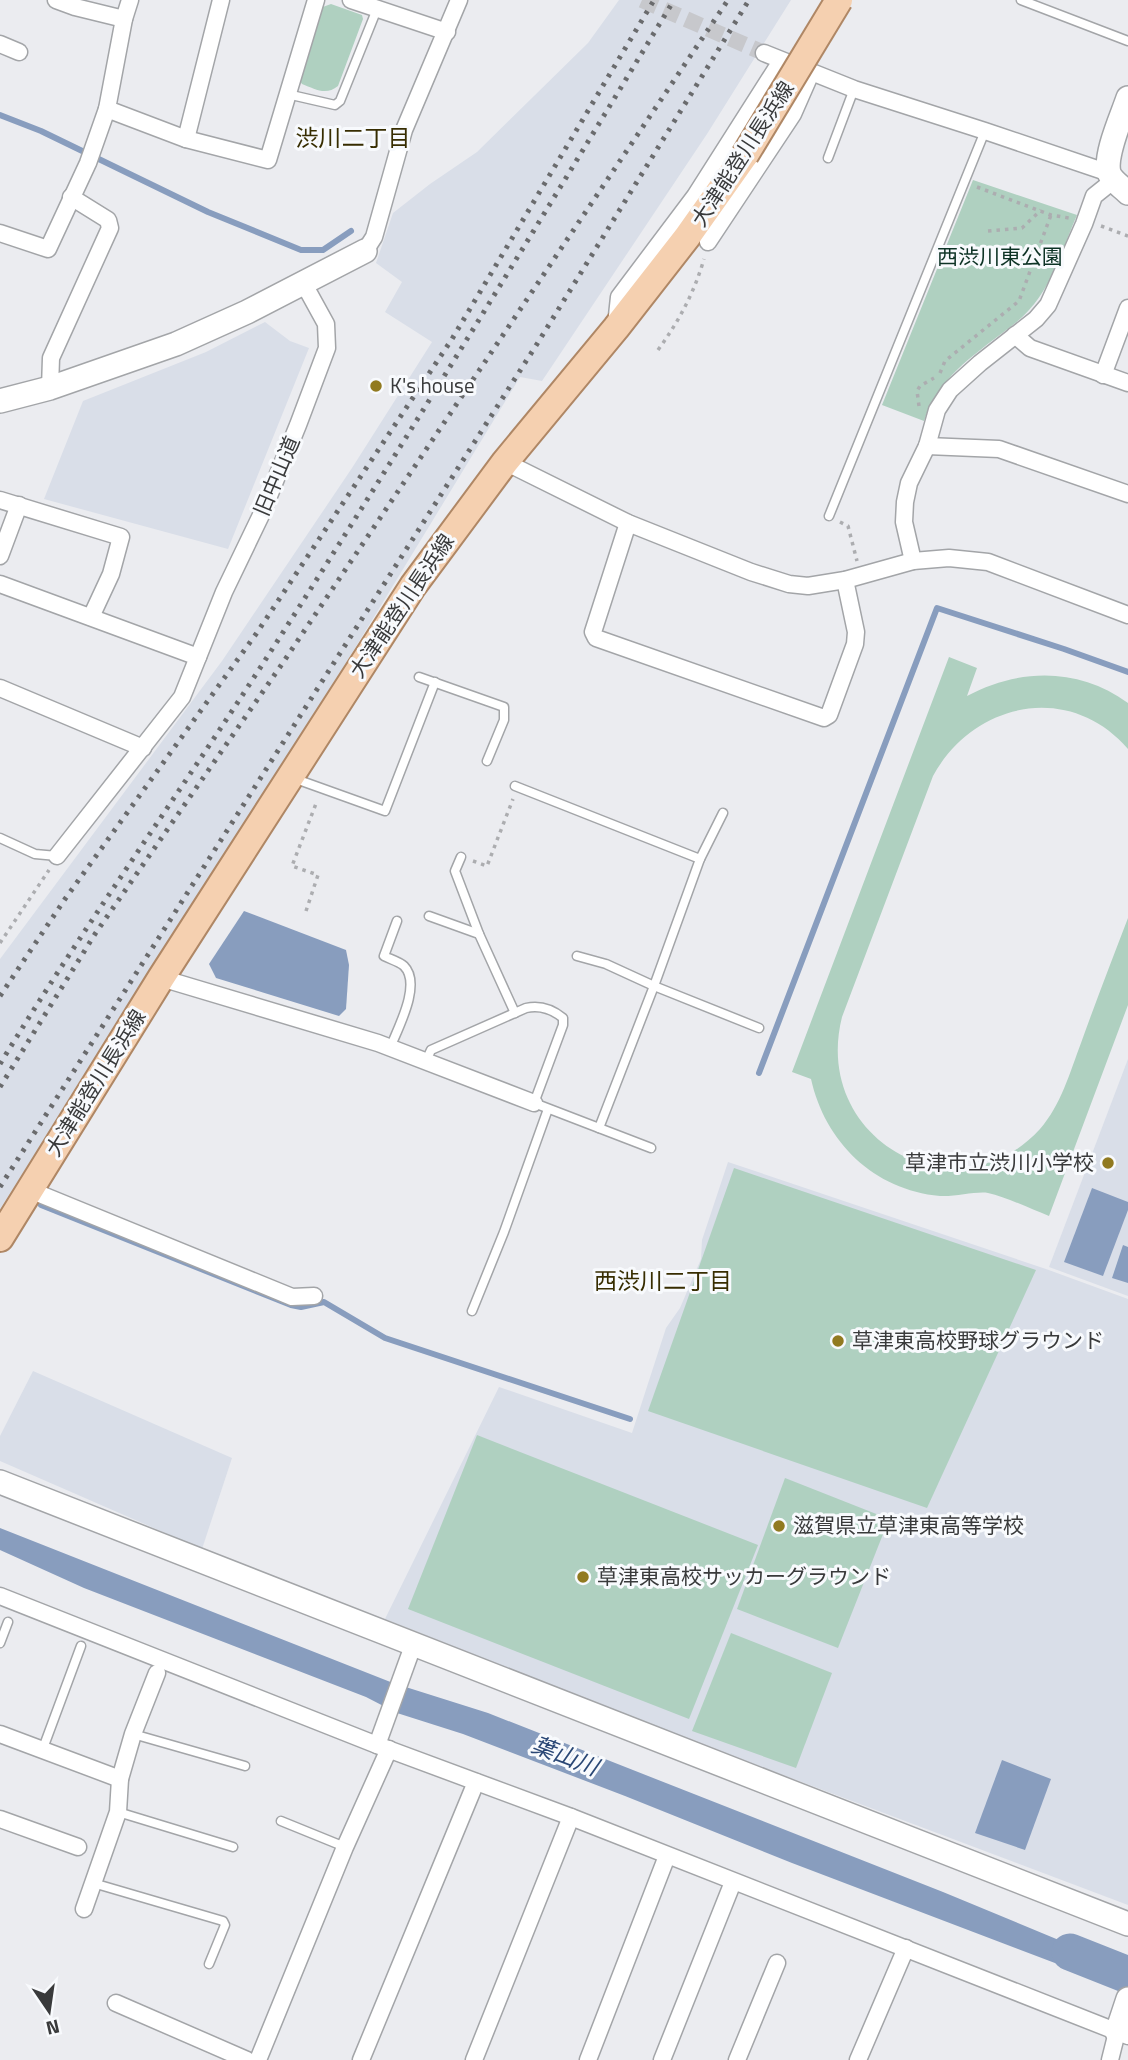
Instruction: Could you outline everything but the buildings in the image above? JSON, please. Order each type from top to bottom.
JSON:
[{"type":"main road","name":"大津能登川長浜線","points":[[0,1238],[161,978],[412,586],[505,462],[687,237],[745,155],[839,0]]},
{"type":"street","points":[[56,0],[124,19]]},
{"type":"street","points":[[0,233],[48,249],[88,163],[107,109],[130,0]]},
{"type":"street","points":[[186,139],[221,0]]},
{"type":"street","points":[[107,109],[186,139],[268,160],[316,0]]},
{"type":"street","points":[[0,401],[50,388],[176,344],[303,284],[365,251],[374,237],[380,219],[404,130],[459,0]]},
{"type":"street","points":[[355,1],[447,32]]},
{"type":"street","points":[[0,44],[19,52]]},
{"type":"street","points":[[764,53],[854,89],[985,131],[1117,182]]},
{"type":"street","points":[[616,328],[619,297],[695,196],[781,61]]},
{"type":"street","points":[[708,242],[793,114],[811,73]]},
{"type":"street","points":[[1117,182],[1108,158],[1128,98]]},
{"type":"street","points":[[913,561],[904,522],[905,502],[909,483],[927,446],[937,410],[950,390],[1048,305],[1090,224],[1094,196],[1117,182]]},
{"type":"street","points":[[50,388],[51,358],[110,228],[108,220],[71,197]]},
{"type":"street","name":"旧中山道","points":[[57,856],[182,697],[224,592],[270,494],[327,348],[326,324],[303,284]]},
{"type":"street","points":[[1103,375],[1128,308]]},
{"type":"street","points":[[1015,335],[1030,348],[1128,383]]},
{"type":"street","points":[[927,446],[999,449],[1128,494]]},
{"type":"street","points":[[505,462],[628,523],[751,572],[789,584],[808,586],[845,580],[913,561],[949,558],[988,562],[1128,615]]},
{"type":"street","points":[[0,500],[121,537],[111,573],[91,617]]},
{"type":"street","points":[[0,556],[19,505]]},
{"type":"street","points":[[628,523],[593,632],[596,638],[824,718],[829,715],[855,643],[856,632],[845,580]]},
{"type":"street","points":[[0,583],[198,657]]},
{"type":"street","points":[[0,688],[143,748]]},
{"type":"street","points":[[161,978],[390,1048],[541,1106]]},
{"type":"street","points":[[30,1190],[292,1297],[314,1296]]},
{"type":"street","points":[[0,1482],[1128,1924]]},
{"type":"street","points":[[0,1596],[906,1948],[1124,2021],[1110,2060]]},
{"type":"street","points":[[258,2060],[383,1747],[414,1643]]},
{"type":"street","points":[[84,1909],[118,1812],[120,1779],[133,1734],[157,1673]]},
{"type":"street","points":[[0,1734],[120,1779]]},
{"type":"street","points":[[361,2060],[476,1782]]},
{"type":"street","points":[[474,2060],[571,1817]]},
{"type":"street","points":[[0,1819],[78,1847]]},
{"type":"street","points":[[588,2060],[667,1856]]},
{"type":"street","points":[[662,2060],[733,1882]]},
{"type":"street","points":[[858,2060],[906,1948]]},
{"type":"street","points":[[737,2060],[777,1963]]},
{"type":"street","points":[[116,2003],[247,2060]]},
{"type":"lane","points":[[1021,0],[1128,41]]},
{"type":"lane","points":[[287,94],[335,105],[340,101],[377,9]]},
{"type":"lane","points":[[828,158],[854,89]]},
{"type":"lane","points":[[828,516],[985,131]]},
{"type":"lane","points":[[419,677],[504,708],[504,720],[487,761]]},
{"type":"lane","points":[[290,777],[385,811],[435,682]]},
{"type":"lane","points":[[517,787],[700,859]]},
{"type":"lane","points":[[600,1128],[700,859],[723,813]]},
{"type":"lane","points":[[0,838],[35,854],[57,856]]},
{"type":"lane","points":[[461,857],[455,871],[479,934],[515,1013]]},
{"type":"lane","points":[[429,916],[479,934]]},
{"type":"lane","points":[[390,1048],[410,997],[411,981],[405,967],[384,956],[397,921]]},
{"type":"lane","points":[[577,956],[606,964],[759,1028]]},
{"type":"lane","points":[[426,1061],[431,1050],[537,1006],[563,1018],[541,1106],[504,1232],[472,1311]]},
{"type":"lane","points":[[541,1106],[651,1148]]},
{"type":"lane","points":[[0,1643],[8,1622]]},
{"type":"lane","points":[[42,1751],[81,1646]]},
{"type":"lane","points":[[133,1734],[245,1766]]},
{"type":"lane","points":[[118,1812],[233,1847]]},
{"type":"lane","points":[[281,1821],[345,1847]]},
{"type":"lane","points":[[93,1883],[223,1921],[225,1925],[209,1964]]},
{"type":"path","points":[[975,186],[1051,215],[1128,234]]},
{"type":"path","points":[[988,231],[1022,228],[1041,210]]},
{"type":"path","points":[[934,419],[920,408],[917,391],[920,386],[939,375],[945,361],[1019,302],[1051,215]]},
{"type":"path","points":[[658,350],[678,323],[700,271],[708,242]]},
{"type":"path","points":[[1001,316],[1005,321]]},
{"type":"path","points":[[828,516],[848,526],[861,576]]},
{"type":"path","points":[[461,857],[487,866],[517,787]]},
{"type":"path","points":[[306,911],[318,875],[292,866],[321,790]]},
{"type":"path","points":[[0,943],[57,856]]},
{"type":"shaded area","points":[[619,0],[791,0],[707,134],[542,381],[520,377],[352,653],[0,1209],[0,959],[222,661],[352,468],[432,342],[385,312],[402,282],[376,263],[393,213],[477,152],[588,43]]},
{"type":"shaded area","points":[[265,322],[290,341],[309,348],[228,549],[44,499],[83,401],[206,352]]},
{"type":"shaded area","name":"草津市立渋川小学校","points":[[1128,1059],[1128,1296],[1049,1267]]},
{"type":"shaded area","name":"滋賀県立草津東高等学校","points":[[728,1162],[1128,1299],[1128,1905],[677,1735],[385,1619],[499,1387],[632,1433],[666,1328],[680,1308],[701,1259],[702,1240]]},
{"type":"shaded area","points":[[33,1371],[232,1458],[202,1549],[0,1461],[0,1436]]},
{"type":"green space","points":[[331,4],[362,15],[363,19],[338,86],[325,91],[302,84],[299,80],[320,8]]},
{"type":"green space","name":"西渋川東公園","points":[[973,180],[1077,215],[1057,265],[1037,300],[1020,319],[957,370],[938,393],[924,421],[882,405]]},
{"type":"green space","points":[[949,657],[977,668],[967,696],[1007,680],[1028,676],[1069,678],[1109,691],[1128,703],[1128,749],[1105,728],[1079,714],[1052,708],[1024,709],[997,717],[973,731],[951,751],[933,776],[842,1017],[838,1061],[848,1099],[869,1130],[898,1153],[933,1166],[970,1167],[1006,1155],[1040,1129],[1059,1099],[1128,918],[1128,1005],[1049,1216],[988,1193],[940,1196],[916,1192],[874,1173],[856,1159],[828,1123],[811,1079],[792,1072]]},
{"type":"green space","name":"草津東高校野球グラウンド","points":[[734,1168],[1036,1270],[927,1508],[648,1411]]},
{"type":"green space","name":"草津東高校サッカーグラウンド","points":[[477,1435],[758,1545],[689,1719],[408,1609]]},
{"type":"green space","points":[[785,1478],[889,1519],[838,1648],[737,1609]]},
{"type":"green space","points":[[731,1633],[832,1673],[796,1768],[692,1731]]},
{"type":"water","points":[[244,911],[346,950],[349,965],[346,1009],[339,1016],[216,978],[209,964]]},
{"type":"water","points":[[1092,1188],[1128,1202],[1128,1210],[1103,1276],[1064,1262]]},
{"type":"water","points":[[1123,1245],[1128,1247],[1128,1283],[1112,1278]]},
{"type":"water","points":[[0,1528],[393,1683],[488,1713],[943,1892],[1119,1965],[1113,1985],[463,1734],[397,1713],[366,1697],[84,1588],[0,1550]]},
{"type":"water","points":[[1002,1760],[1051,1779],[1025,1850],[975,1833]]},
{"type":"waterway","points":[[0,115],[41,131],[208,212],[301,250],[323,250],[351,231]]},
{"type":"waterway","points":[[759,1073],[937,608],[1128,672]]},
{"type":"waterway","points":[[41,1205],[291,1305],[301,1307],[324,1302],[385,1338],[630,1419]]},
{"type":"waterway","name":"葉山川","points":[[1070,1952],[1128,1975]]},
{"type":"tunnel","points":[[642,0],[764,53]]},
{"type":"railway","points":[[0,996],[65,899],[256,634],[452,339],[654,0]]},
{"type":"railway","points":[[0,1064],[323,570],[674,0]]},
{"type":"railway","points":[[0,1087],[95,934],[282,664],[728,0]]},
{"type":"railway","points":[[0,1187],[537,344],[749,0]]},
{"type":"place","name":"K's house","points":[[376,386]]},
{"type":"place","name":"草津市立渋川小学校","points":[[1108,1163]]},
{"type":"place","name":"草津東高校野球グラウンド","points":[[838,1341]]},
{"type":"place","name":"滋賀県立草津東高等学校","points":[[779,1526]]},
{"type":"place","name":"草津東高校サッカーグラウンド","points":[[583,1577]]},
{"type":"district","name":"渋川二丁目","points":[[353,138]]},
{"type":"district","name":"西渋川二丁目","points":[[663,1281]]}]
